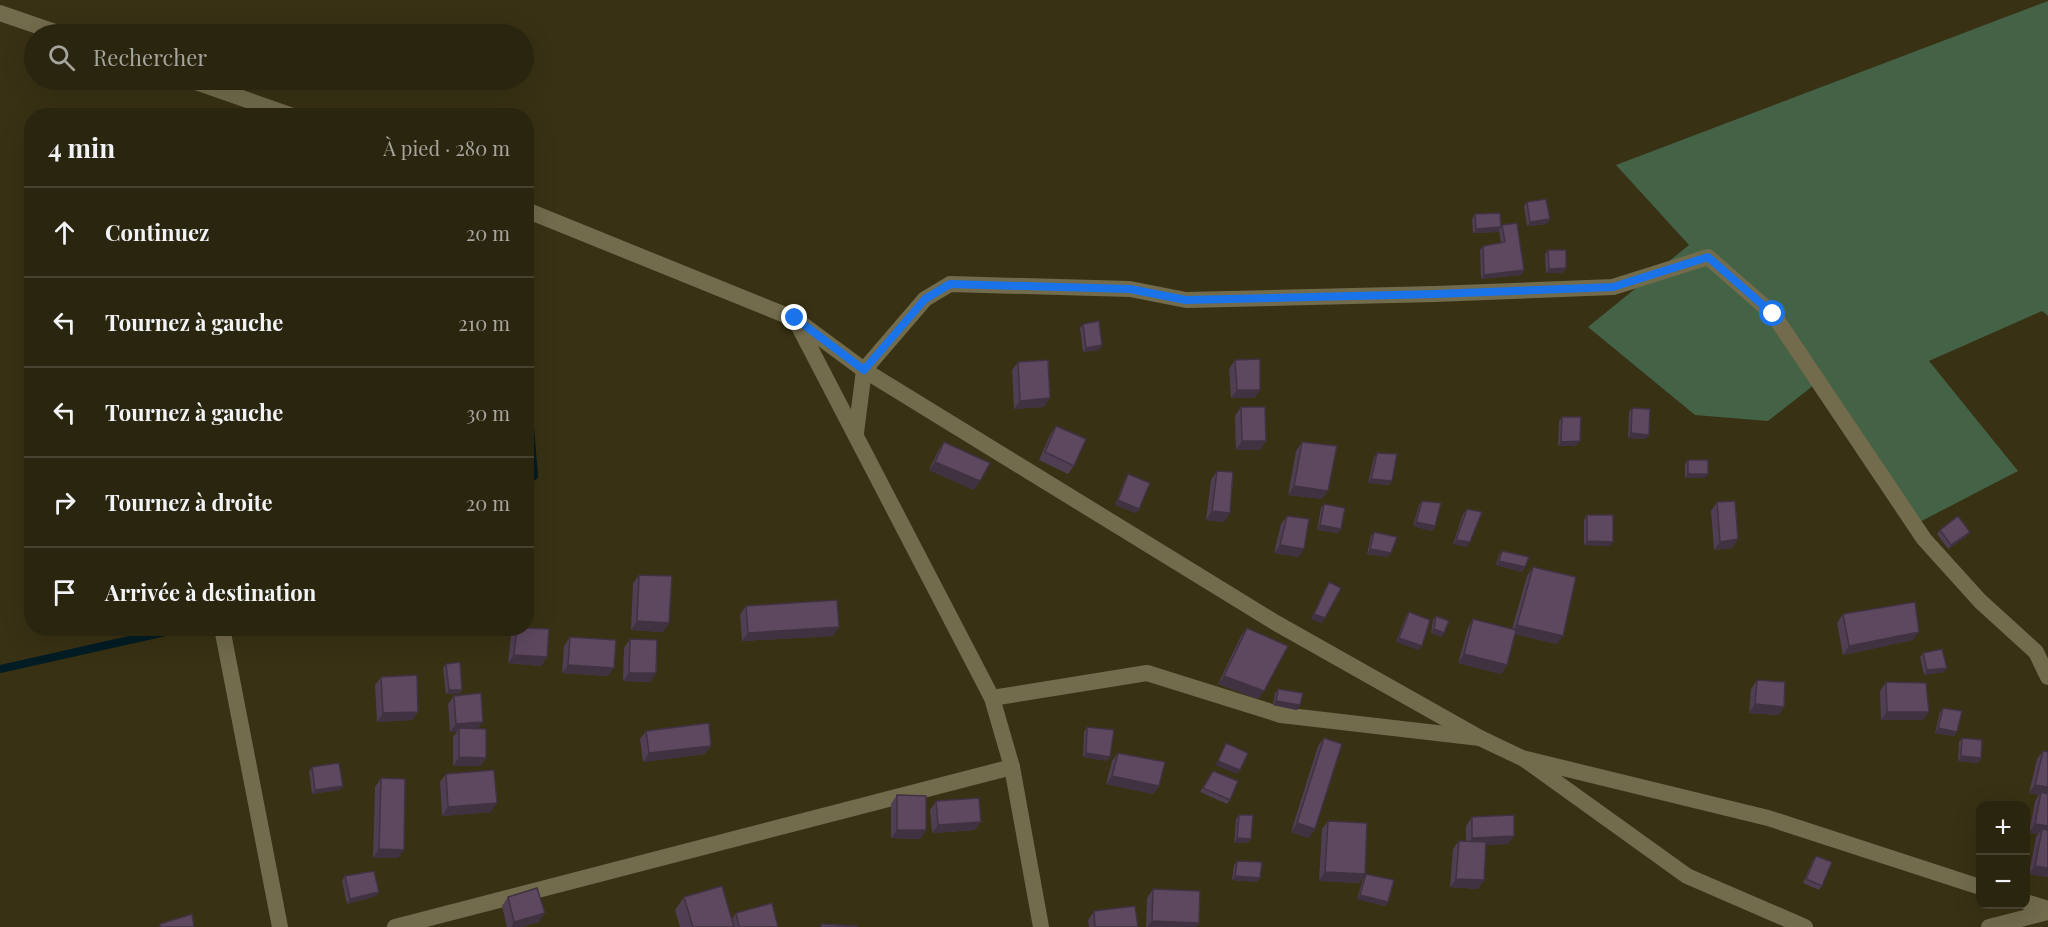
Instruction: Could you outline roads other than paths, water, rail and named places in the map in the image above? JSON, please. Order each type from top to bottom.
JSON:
[{"type":"street","points":[[0,13],[32,24]]},
{"type":"street","points":[[219,90],[270,108]]},
{"type":"street","points":[[534,213],[795,318],[864,370],[1276,623],[1480,738],[1522,758],[1687,876],[1805,927]]},
{"type":"street","points":[[856,433],[864,370],[925,299],[950,284],[1130,289],[1186,300],[1435,294],[1613,287],[1708,257],[1773,314],[1924,539],[1980,601],[2036,652],[2048,677]]},
{"type":"street","points":[[795,318],[992,698],[1012,767],[1041,927]]},
{"type":"street","points":[[224,636],[280,927]]},
{"type":"street","points":[[992,698],[1147,674],[1281,715],[1480,738]]},
{"type":"street","points":[[1522,758],[1768,818],[1976,886]]},
{"type":"street","points":[[395,927],[1012,767]]},
{"type":"street","points":[[2030,904],[2048,911]]},
{"type":"street","points":[[1989,927],[2048,911]]},
{"type":"waterway","points":[[0,669],[147,636]]}]
